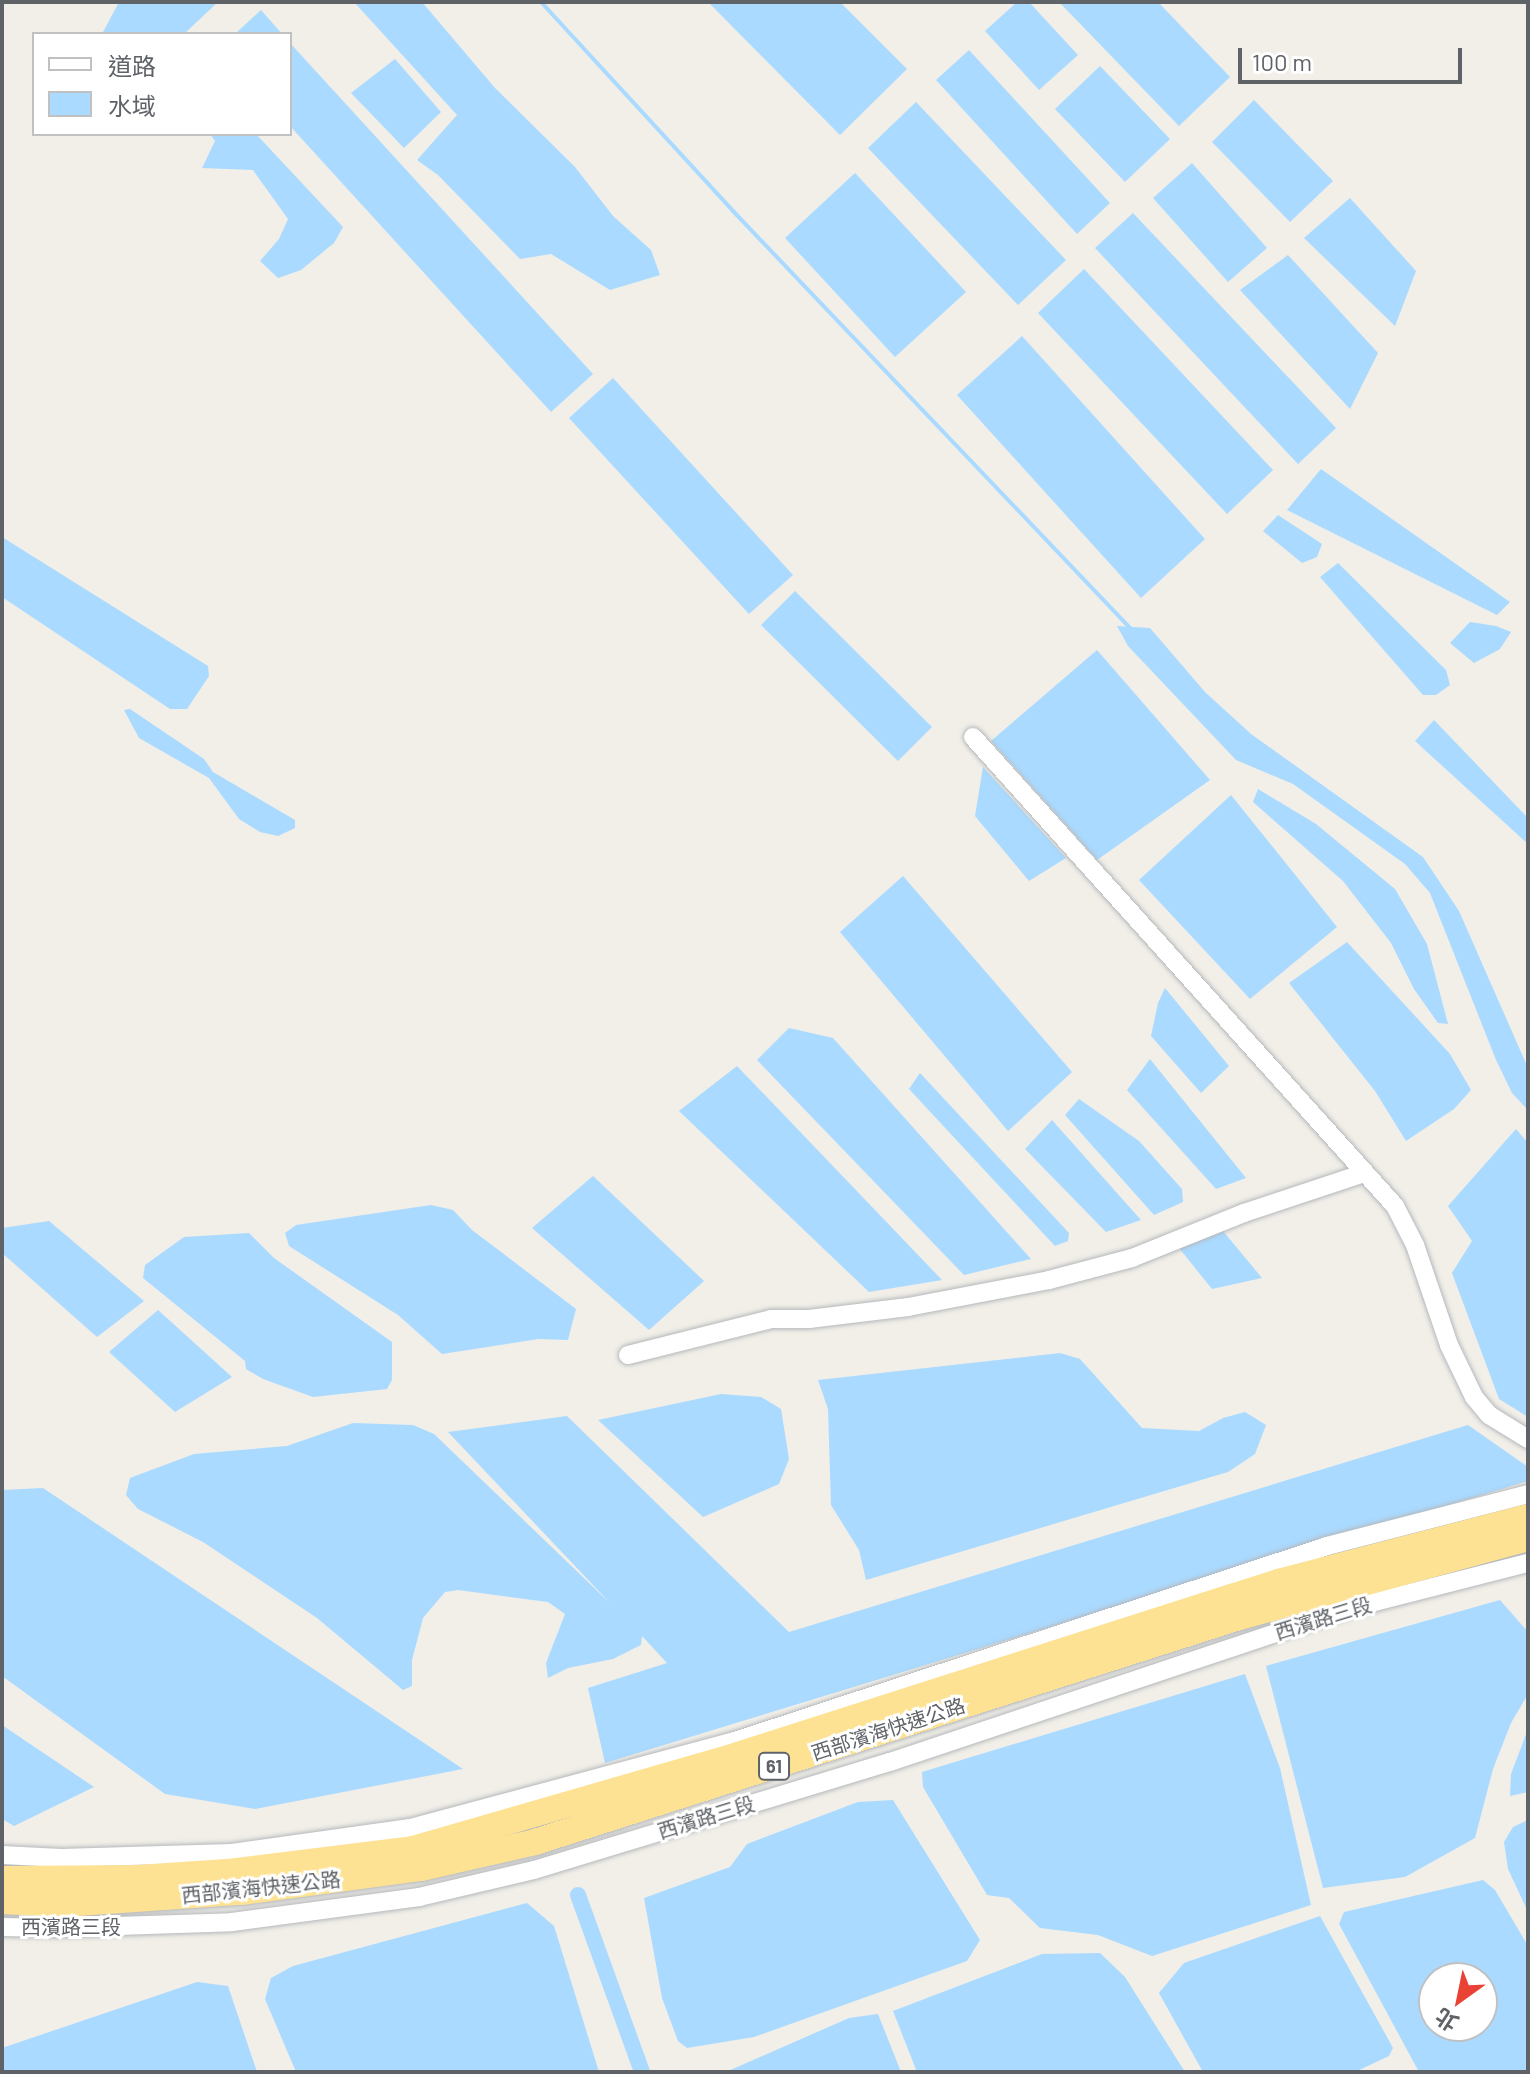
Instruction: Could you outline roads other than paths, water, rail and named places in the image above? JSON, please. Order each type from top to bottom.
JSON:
[{"type":"highway","name":"西部濱海快速公路","points":[[2,1879],[66,1880],[237,1871],[413,1849],[738,1755],[1278,1582],[1528,1517]]},
{"type":"highway","name":"西部濱海快速公路","points":[[2,1901],[63,1904],[241,1892],[421,1868],[535,1842],[1239,1617],[1528,1538]]},
{"type":"street","points":[[973,737],[1395,1206],[1415,1245],[1449,1345],[1474,1397],[1489,1415],[1528,1439]]},
{"type":"street","points":[[628,1355],[771,1319],[809,1319],[908,1307],[1049,1280],[1132,1258],[1244,1213],[1364,1173]]},
{"type":"street","points":[[2,1855],[61,1858],[232,1853],[410,1828],[735,1741],[1327,1546],[1528,1494]]},
{"type":"street","name":"西濱路三段","points":[[2,1927],[55,1928],[246,1920],[419,1897],[534,1870],[890,1762],[1347,1609],[1528,1563]]},
{"type":"water","points":[[119,2],[218,2],[186,32],[103,32]]},
{"type":"water","points":[[354,2],[422,2],[495,88],[575,167],[613,216],[651,250],[660,275],[610,290],[551,254],[520,259],[438,175],[417,160],[457,115]]},
{"type":"water","points":[[708,2],[840,2],[907,69],[840,135]]},
{"type":"water","points":[[1017,2],[1029,2],[1078,55],[1039,90],[985,31]]},
{"type":"water","points":[[1059,2],[1158,2],[1230,77],[1179,126]]},
{"type":"water","points":[[261,10],[280,32],[237,32]]},
{"type":"water","points":[[292,45],[593,374],[551,412],[292,128]]},
{"type":"water","points":[[969,50],[1110,203],[1077,234],[936,80]]},
{"type":"water","points":[[395,59],[441,112],[404,148],[351,93]]},
{"type":"water","points":[[1100,66],[1170,139],[1125,182],[1055,109]]},
{"type":"water","points":[[1254,100],[1333,181],[1290,222],[1212,142]]},
{"type":"water","points":[[916,102],[1066,260],[1018,305],[868,148]]},
{"type":"water","points":[[211,136],[258,136],[343,227],[334,243],[301,270],[278,278],[260,261],[279,239],[288,219],[253,170],[202,168],[215,141]]},
{"type":"water","points":[[1192,163],[1267,248],[1228,282],[1153,198]]},
{"type":"water","points":[[855,173],[966,292],[895,357],[785,238]]},
{"type":"water","points":[[1350,198],[1416,271],[1395,326],[1304,238]]},
{"type":"water","points":[[1133,213],[1336,428],[1298,464],[1095,248]]},
{"type":"water","points":[[1288,255],[1378,353],[1350,409],[1240,290]]},
{"type":"water","points":[[1084,269],[1273,470],[1227,514],[1038,313]]},
{"type":"water","points":[[1022,336],[1205,539],[1141,598],[957,395]]},
{"type":"water","points":[[613,378],[793,575],[749,614],[569,418]]},
{"type":"water","points":[[1321,469],[1510,602],[1497,615],[1287,510]]},
{"type":"water","points":[[1278,515],[1322,544],[1317,557],[1302,563],[1263,531]]},
{"type":"water","points":[[2,537],[208,666],[209,676],[187,709],[170,709],[2,597]]},
{"type":"water","points":[[1338,563],[1446,670],[1450,685],[1436,695],[1423,695],[1320,577]]},
{"type":"water","points":[[795,591],[932,727],[898,761],[761,625]]},
{"type":"water","points":[[1470,622],[1511,632],[1500,649],[1474,663],[1450,643]]},
{"type":"water","points":[[1117,626],[1150,628],[1205,692],[1251,734],[1423,857],[1459,911],[1528,1068],[1528,1110],[1512,1093],[1496,1060],[1430,893],[1405,864],[1293,784],[1236,760],[1128,646]]},
{"type":"water","points":[[1097,650],[1210,780],[1097,860],[991,741]]},
{"type":"water","points":[[130,709],[204,759],[213,772],[295,820],[295,828],[278,836],[260,832],[239,819],[209,778],[139,738],[124,710]]},
{"type":"water","points":[[1434,720],[1528,818],[1528,844],[1415,741]]},
{"type":"water","points":[[983,767],[1066,858],[1029,881],[975,816]]},
{"type":"water","points":[[1258,789],[1316,824],[1395,889],[1427,944],[1448,1024],[1438,1023],[1414,989],[1391,943],[1343,881],[1253,802]]},
{"type":"water","points":[[1231,795],[1337,927],[1250,999],[1139,880]]},
{"type":"water","points":[[903,876],[1072,1072],[1008,1131],[840,932]]},
{"type":"water","points":[[1347,942],[1450,1054],[1471,1090],[1454,1109],[1406,1141],[1375,1091],[1289,983]]},
{"type":"water","points":[[1165,988],[1229,1066],[1201,1093],[1151,1036],[1158,1003]]},
{"type":"water","points":[[789,1028],[833,1038],[1031,1259],[964,1275],[757,1060]]},
{"type":"water","points":[[1150,1059],[1246,1178],[1216,1189],[1127,1090]]},
{"type":"water","points":[[737,1066],[942,1280],[869,1292],[679,1111]]},
{"type":"water","points":[[920,1073],[1069,1233],[1068,1241],[1055,1246],[909,1089]]},
{"type":"water","points":[[1079,1099],[1139,1141],[1182,1189],[1183,1202],[1154,1215],[1065,1115]]},
{"type":"water","points":[[1052,1120],[1141,1220],[1106,1232],[1025,1149]]},
{"type":"water","points":[[1516,1129],[1528,1143],[1528,1417],[1499,1399],[1452,1273],[1472,1241],[1448,1206]]},
{"type":"water","points":[[593,1176],[704,1281],[649,1330],[532,1228]]},
{"type":"water","points":[[431,1205],[453,1210],[472,1230],[576,1309],[568,1340],[538,1339],[442,1354],[398,1315],[289,1246],[285,1233],[296,1225]]},
{"type":"water","points":[[49,1221],[144,1301],[97,1337],[2,1253],[2,1228]]},
{"type":"water","points":[[1223,1231],[1262,1278],[1212,1289],[1179,1248]]},
{"type":"water","points":[[249,1233],[274,1258],[392,1342],[392,1380],[387,1389],[313,1397],[263,1379],[246,1369],[245,1361],[143,1278],[145,1265],[184,1237]]},
{"type":"water","points":[[158,1310],[232,1377],[175,1412],[109,1352]]},
{"type":"water","points":[[1060,1353],[1080,1359],[1142,1428],[1199,1431],[1223,1418],[1245,1412],[1266,1425],[1255,1454],[1228,1472],[866,1580],[859,1550],[831,1505],[828,1409],[818,1380]]},
{"type":"water","points":[[721,1394],[761,1397],[781,1409],[789,1459],[779,1484],[703,1517],[598,1420]]},
{"type":"water","points":[[567,1416],[789,1632],[1468,1425],[1528,1467],[1528,1481],[605,1763],[588,1688],[667,1663],[642,1636],[641,1645],[613,1659],[568,1668],[548,1678],[546,1663],[565,1614],[548,1602],[458,1590],[445,1592],[423,1618],[412,1660],[412,1686],[403,1690],[317,1618],[203,1542],[138,1509],[126,1495],[130,1478],[194,1454],[287,1446],[353,1423],[413,1425],[434,1434],[611,1604],[448,1432]]},
{"type":"water","points":[[43,1488],[463,1769],[255,1809],[165,1794],[2,1676],[2,1490]]},
{"type":"water","points":[[1500,1600],[1528,1632],[1528,1694],[1511,1723],[1493,1769],[1475,1838],[1405,1877],[1323,1888],[1266,1666]]},
{"type":"water","points":[[1245,1674],[1280,1768],[1311,1905],[1152,1956],[1098,1935],[1040,1928],[1009,1898],[987,1895],[923,1787],[922,1772]]},
{"type":"water","points":[[2,1725],[94,1787],[14,1826],[2,1819]]},
{"type":"water","points":[[1528,1729],[1528,1792],[1510,1796],[1511,1774]]},
{"type":"water","points":[[893,1800],[980,1940],[967,1961],[754,2037],[687,2048],[678,2041],[662,1998],[644,1898],[730,1867],[747,1844],[858,1802]]},
{"type":"water","points":[[1528,1820],[1528,1912],[1508,1869],[1504,1842],[1513,1827]]},
{"type":"water","points":[[1483,1880],[1495,1890],[1528,1946],[1528,2072],[1419,2072],[1339,1924],[1344,1912]]},
{"type":"water","points":[[527,1903],[554,1926],[599,2072],[296,2072],[265,1999],[271,1978],[293,1966]]},
{"type":"water","points":[[1320,1916],[1393,2048],[1389,2056],[1355,2072],[1203,2072],[1159,1993],[1184,1963]]},
{"type":"water","points":[[1100,1953],[1125,1977],[1185,2072],[917,2072],[893,2011],[1042,1954]]},
{"type":"water","points":[[197,1982],[228,1986],[257,2072],[2,2072],[2,2048]]},
{"type":"water","points":[[878,2014],[901,2072],[726,2072],[849,2018]]},
{"type":"waterway","points":[[541,2],[733,211],[1131,629]]},
{"type":"waterway","points":[[578,1895],[642,2072]]}]
